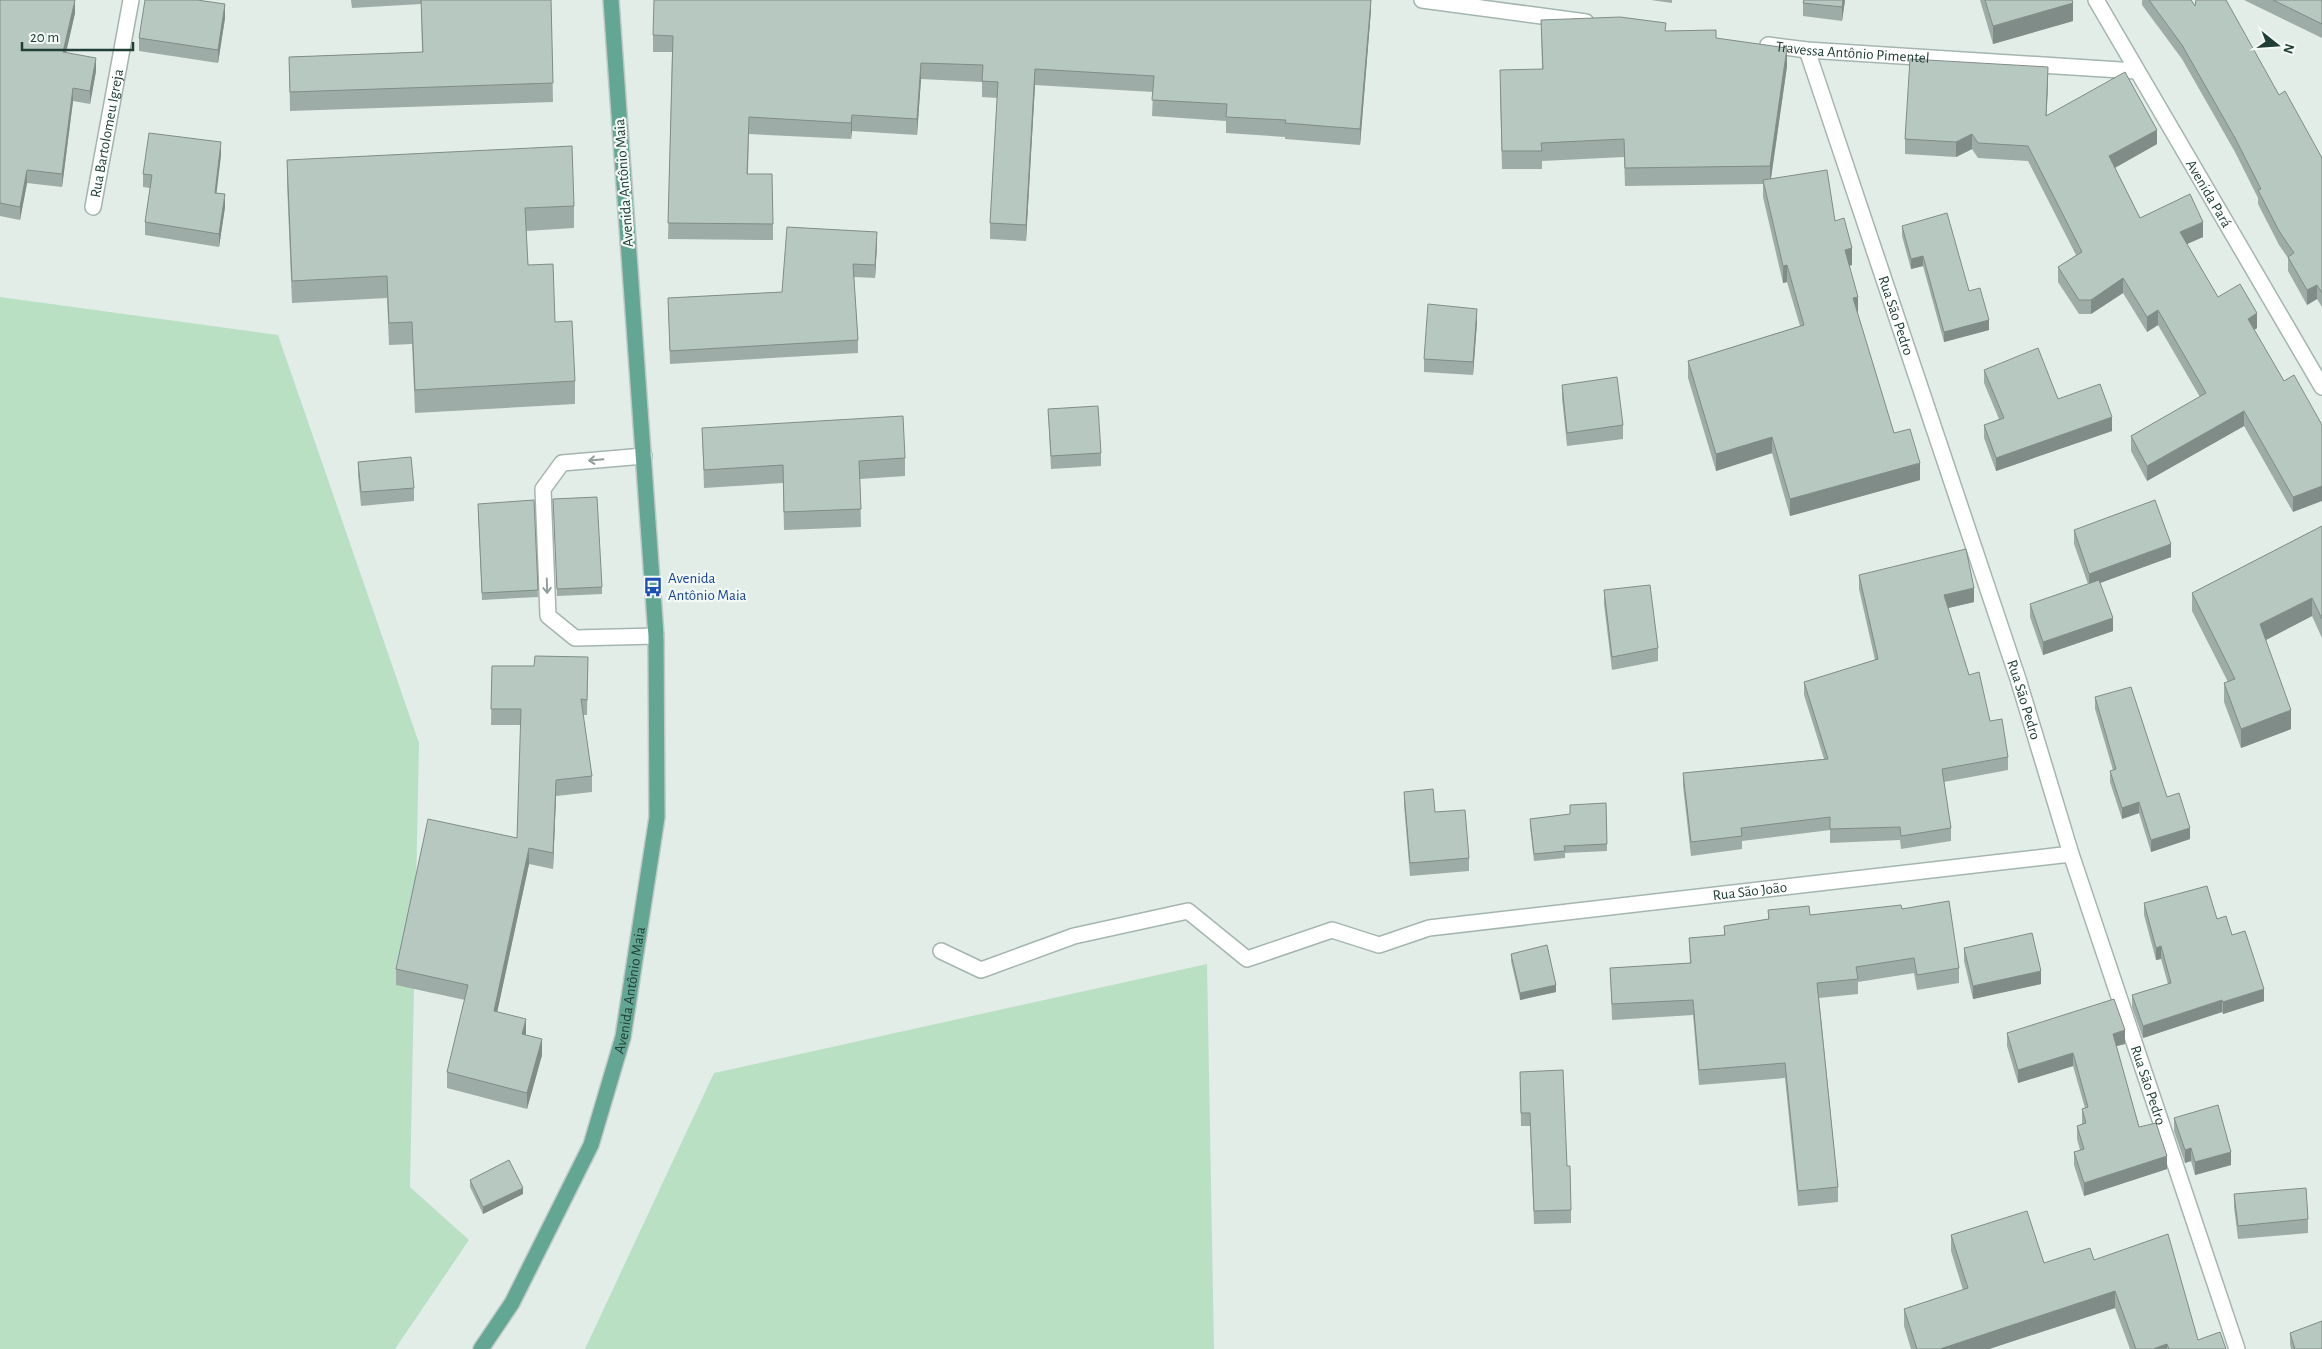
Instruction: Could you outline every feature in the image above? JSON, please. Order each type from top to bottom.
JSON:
[{"type":"main road","name":"Avenida Antônio Maia","points":[[481,1349],[512,1303],[591,1145],[623,1037],[657,818],[656,636],[611,0]]},
{"type":"street","name":"Rua Bartolomeu Igreja","points":[[94,207],[131,0]]},
{"type":"street","points":[[1422,0],[1599,23]]},
{"type":"street","name":"Avenida Pará","points":[[2096,0],[2322,387]]},
{"type":"street","name":"Travessa Antônio Pimentel","points":[[1758,44],[1807,50],[2136,71]]},
{"type":"street","name":"Rua São Pedro","points":[[1807,50],[2018,679],[2072,854],[2238,1349]]},
{"type":"street","points":[[644,456],[562,463],[544,488],[548,616],[575,638],[656,636]]},
{"type":"street","name":"Rua São João","points":[[941,951],[981,970],[1074,936],[1188,911],[1247,958],[1332,930],[1379,945],[1429,928],[2072,854]]},
{"type":"green space","points":[[0,297],[278,335],[419,743],[410,1187],[469,1240],[395,1349],[0,1349]]},
{"type":"green space","points":[[1207,964],[1214,1349],[585,1349],[714,1073]]},
{"type":"building","points":[[0,0],[75,0],[63,52],[96,58],[90,91],[73,88],[62,174],[27,170],[20,207],[0,203]]},
{"type":"building","points":[[145,0],[197,0],[225,4],[218,50],[139,38]]},
{"type":"building","points":[[421,0],[551,0],[553,83],[290,92],[289,57],[423,52]]},
{"type":"building","points":[[654,0],[1371,0],[1360,129],[1285,123],[1286,120],[1226,117],[1227,104],[1152,100],[1154,76],[1035,69],[1026,225],[990,223],[998,82],[982,81],[983,65],[921,63],[917,119],[852,115],[851,123],[749,117],[747,174],[772,174],[773,224],[668,223],[673,36],[653,35]]},
{"type":"building","points":[[1804,0],[1843,0],[1842,7],[1803,3]]},
{"type":"building","points":[[1985,0],[2072,0],[2073,3],[1993,26]]},
{"type":"building","points":[[2149,0],[2191,0],[2195,6],[2196,0],[2226,0],[2279,95],[2285,91],[2322,158],[2322,293],[2317,285],[2307,290],[2288,257],[2294,253],[2279,231],[2258,190],[2261,189],[2235,138],[2182,45]]},
{"type":"building","points":[[2273,0],[2322,0],[2322,24]]},
{"type":"building","points":[[1620,17],[1666,23],[1665,31],[1716,30],[1716,38],[1787,48],[1770,166],[1625,168],[1624,139],[1541,143],[1542,151],[1502,151],[1500,70],[1543,69],[1541,20]]},
{"type":"building","points":[[1910,59],[2048,67],[2046,116],[2125,72],[2157,130],[2109,156],[2140,218],[2190,194],[2203,222],[2180,232],[2218,297],[2240,284],[2257,313],[2248,319],[2284,381],[2294,375],[2322,425],[2322,486],[2293,497],[2244,411],[2147,466],[2131,436],[2206,393],[2158,310],[2147,317],[2123,278],[2091,300],[2079,300],[2058,267],[2082,252],[2028,146],[1978,143],[1972,134],[1956,142],[1905,139]]},
{"type":"building","points":[[149,133],[221,142],[215,193],[225,194],[219,234],[145,222],[152,175],[143,174]]},
{"type":"building","points":[[572,146],[574,206],[525,208],[528,265],[553,264],[555,322],[572,321],[575,381],[415,390],[412,322],[389,323],[387,276],[292,281],[287,160]]},
{"type":"building","points":[[1827,170],[1835,221],[1844,218],[1852,248],[1845,250],[1858,297],[1853,298],[1894,433],[1910,429],[1920,463],[1790,499],[1772,437],[1716,454],[1688,361],[1804,325],[1787,265],[1783,266],[1763,180]]},
{"type":"building","points":[[1947,213],[1969,291],[1980,288],[1989,320],[1944,332],[1923,256],[1911,259],[1902,226]]},
{"type":"building","points":[[787,227],[877,232],[875,265],[853,264],[858,340],[670,351],[668,298],[782,292]]},
{"type":"building","points":[[1428,304],[1477,309],[1473,362],[1424,359]]},
{"type":"building","points":[[2038,348],[2058,399],[2100,384],[2112,417],[1996,458],[1984,425],[2004,418],[1984,370]]},
{"type":"building","points":[[1617,377],[1623,425],[1567,433],[1562,385]]},
{"type":"building","points":[[1098,406],[1101,453],[1051,456],[1048,409]]},
{"type":"building","points":[[903,416],[905,458],[859,461],[861,509],[784,512],[783,465],[704,470],[702,428]]},
{"type":"building","points":[[411,457],[414,488],[361,492],[358,462]]},
{"type":"building","points":[[597,497],[602,587],[557,589],[553,499]]},
{"type":"building","points":[[534,500],[538,590],[482,593],[478,504]]},
{"type":"building","points":[[2155,500],[2171,544],[2089,574],[2074,530]]},
{"type":"building","points":[[2322,526],[2322,619],[2312,598],[2260,624],[2291,710],[2241,729],[2224,683],[2235,679],[2192,593]]},
{"type":"building","points":[[1966,549],[1974,588],[1944,595],[1969,675],[1979,672],[1990,721],[2002,719],[2008,757],[1942,769],[1951,828],[1901,836],[1900,827],[1830,829],[1830,817],[1741,828],[1742,836],[1691,842],[1683,773],[1828,759],[1804,682],[1878,659],[1859,575]]},
{"type":"building","points":[[2099,580],[2113,618],[2043,642],[2030,604]]},
{"type":"building","points":[[1650,585],[1658,648],[1612,657],[1604,590]]},
{"type":"building","points":[[535,656],[588,657],[587,700],[581,699],[592,776],[556,780],[553,853],[529,848],[494,1011],[526,1019],[522,1034],[542,1039],[527,1093],[447,1072],[468,985],[396,969],[428,819],[517,838],[521,709],[491,709],[492,666],[534,666]]},
{"type":"building","points":[[2131,687],[2167,797],[2179,793],[2190,828],[2151,840],[2139,802],[2122,808],[2110,771],[2116,769],[2095,697]]},
{"type":"building","points":[[1433,789],[1435,812],[1465,810],[1469,858],[1410,863],[1404,792]]},
{"type":"building","points":[[1606,803],[1607,844],[1564,846],[1565,851],[1534,854],[1530,819],[1570,814],[1570,805]]},
{"type":"building","points":[[2207,886],[2217,919],[2226,916],[2232,935],[2245,931],[2264,989],[2223,1002],[2222,1000],[2143,1026],[2132,995],[2171,983],[2161,946],[2156,948],[2144,903]]},
{"type":"building","points":[[1949,901],[1959,968],[1917,975],[1914,958],[1856,967],[1858,979],[1817,983],[1838,1187],[1798,1191],[1785,1063],[1699,1070],[1693,1000],[1612,1004],[1610,968],[1691,963],[1689,938],[1725,935],[1724,926],[1769,919],[1768,910],[1809,906],[1810,915],[1901,905],[1902,909]]},
{"type":"building","points":[[2032,933],[2041,971],[1973,986],[1964,948]]},
{"type":"building","points":[[1547,945],[1556,985],[1520,993],[1511,954]]},
{"type":"building","points":[[2114,999],[2125,1030],[2113,1034],[2139,1127],[2156,1123],[2167,1156],[2084,1183],[2074,1152],[2084,1149],[2077,1126],[2086,1123],[2082,1109],[2088,1107],[2073,1053],[2018,1070],[2007,1033]]},
{"type":"building","points":[[1563,1070],[1567,1166],[1570,1166],[1571,1210],[1534,1211],[1530,1113],[1521,1113],[1520,1072]]},
{"type":"building","points":[[2218,1105],[2231,1152],[2195,1162],[2191,1148],[2185,1150],[2174,1118]]},
{"type":"building","points":[[509,1160],[523,1188],[483,1207],[470,1180]]},
{"type":"building","points":[[2306,1188],[2308,1219],[2238,1226],[2234,1194]]},
{"type":"building","points":[[2027,1211],[2044,1263],[2090,1248],[2094,1260],[2168,1234],[2198,1340],[2220,1332],[2226,1349],[2169,1349],[2167,1344],[2153,1349],[2136,1349],[2115,1291],[1940,1349],[1917,1349],[1904,1309],[1968,1288],[1951,1235]]},
{"type":"building","points":[[2322,1321],[2322,1349],[2295,1349],[2290,1333]]},
{"type":"place","name":"Avenida Antônio Maia","points":[[653,587]]}]
